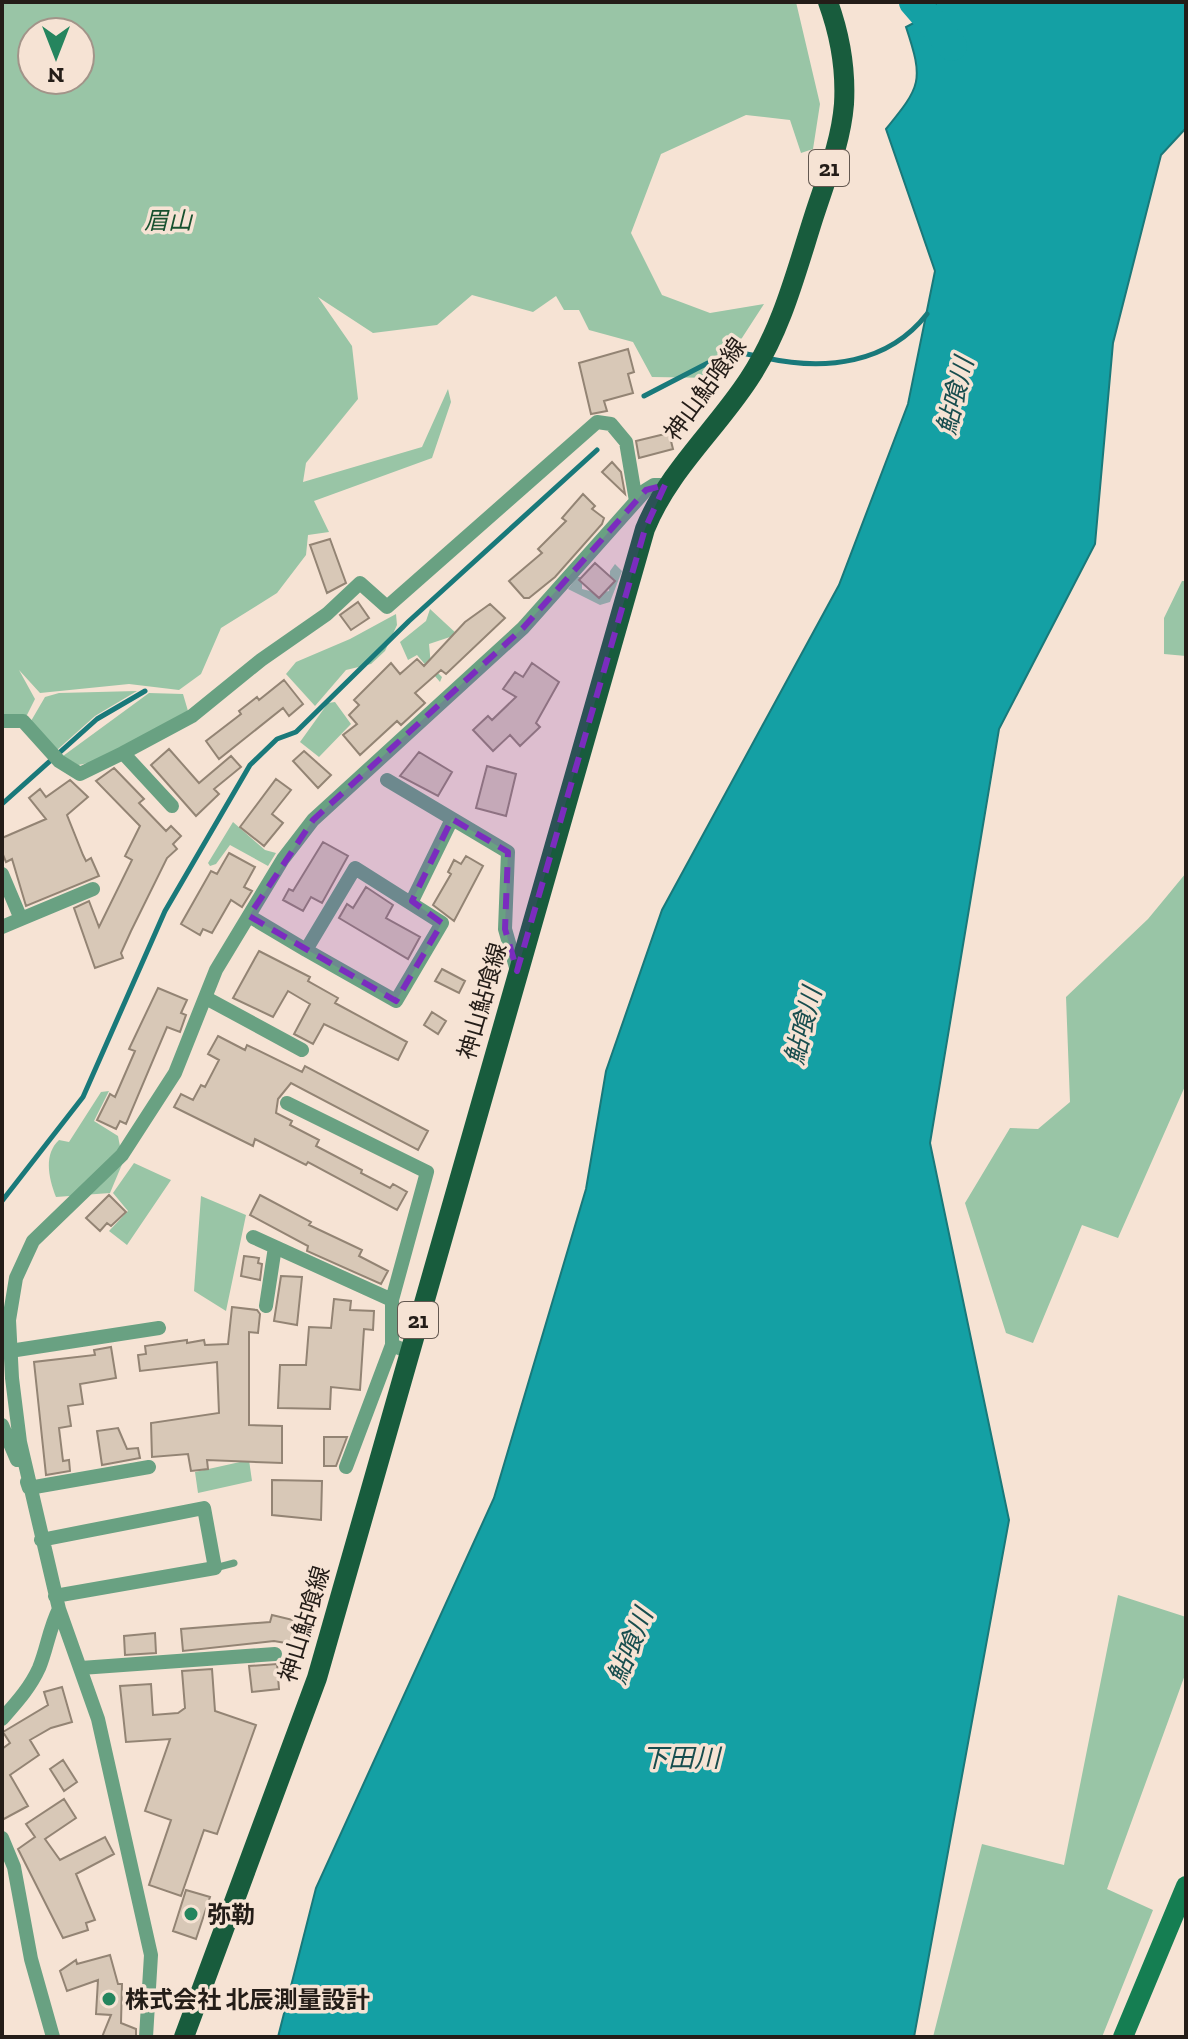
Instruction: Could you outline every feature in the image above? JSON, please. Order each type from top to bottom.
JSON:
[{"type":"main road","name":"神山鮎喰線","points":[[184,2037],[317,1678],[400,1349],[517,971],[645,529],[665,485],[747,383],[777,330],[828,172],[842,117],[845,82],[841,45],[828,2]]},
{"type":"main road","points":[[1123,2037],[1186,1886]]},
{"type":"street","points":[[2,721],[23,721],[59,761],[80,774],[123,753],[192,716],[261,660],[327,614],[360,583],[387,607],[597,422],[611,424],[626,442],[636,501]]},
{"type":"street","points":[[146,2037],[151,1955],[98,1719],[57,1602],[20,1442],[9,1320],[16,1278],[33,1241],[122,1155],[175,1073],[216,970],[283,859],[313,820],[523,628],[636,501],[654,485],[665,485]]},
{"type":"street","points":[[123,753],[172,806]]},
{"type":"street","points":[[387,780],[508,852],[505,929],[517,971]]},
{"type":"street","points":[[412,901],[452,819]]},
{"type":"street","points":[[249,916],[306,950],[396,1001],[442,923],[412,901],[355,868],[306,950]]},
{"type":"street","points":[[2,874],[21,919]]},
{"type":"street","points":[[2,927],[93,889]]},
{"type":"street","points":[[206,998],[302,1050]]},
{"type":"street","points":[[287,1103],[427,1172],[392,1300],[400,1349],[346,1467]]},
{"type":"street","points":[[253,1237],[392,1300]]},
{"type":"street","points":[[266,1306],[275,1247]]},
{"type":"street","points":[[10,1351],[159,1328]]},
{"type":"street","points":[[2,1425],[29,1488]]},
{"type":"street","points":[[29,1488],[149,1467]]},
{"type":"street","points":[[41,1540],[202,1501],[215,1568],[57,1602]]},
{"type":"street","points":[[2,1719],[30,1686],[40,1664],[57,1602]]},
{"type":"street","points":[[81,1668],[275,1654]]},
{"type":"street","points":[[2,1838],[14,1867],[31,1959],[53,2037]]},
{"type":"lane","points":[[215,1568],[234,1563]]},
{"type":"highlighted area","points":[[665,485],[645,529],[517,971],[505,929],[508,852],[452,819],[412,901],[442,923],[396,1001],[249,916],[313,820],[523,628],[646,490]]},
{"type":"green space","name":"眉山","points":[[2,2],[796,2],[820,104],[813,149],[801,153],[790,120],[746,115],[661,154],[631,233],[662,295],[710,313],[764,304],[716,378],[652,377],[633,342],[589,330],[579,310],[564,310],[556,296],[533,312],[472,295],[437,325],[373,333],[318,297],[352,346],[358,399],[306,463],[303,482],[422,447],[448,389],[451,402],[432,458],[314,501],[329,532],[308,535],[306,555],[277,593],[221,628],[201,674],[179,690],[129,684],[40,693],[19,670],[35,699],[27,715],[2,719]]},
{"type":"green space","points":[[615,564],[622,571],[610,602],[600,605],[568,589],[577,577],[582,577],[582,589],[598,593],[609,591],[610,571]]},
{"type":"green space","points":[[1182,581],[1186,581],[1186,656],[1164,654],[1164,618]]},
{"type":"green space","points":[[430,609],[472,648],[466,650],[450,637],[429,644],[431,666],[442,677],[440,682],[417,655],[408,660],[400,642],[426,621]]},
{"type":"green space","points":[[396,614],[397,625],[385,651],[371,664],[346,670],[315,706],[286,674],[296,662],[350,639]]},
{"type":"green space","points":[[137,691],[95,716],[57,750],[31,721],[45,697],[59,693]]},
{"type":"green space","points":[[149,693],[183,694],[188,711],[94,762],[78,765],[63,756]]},
{"type":"green space","points":[[335,702],[351,724],[319,757],[300,742],[328,703]]},
{"type":"green space","points":[[233,822],[265,850],[276,853],[268,866],[230,845],[216,864],[210,866],[208,863]]},
{"type":"green space","points":[[1186,873],[1186,1084],[1118,1238],[1082,1225],[1033,1343],[1006,1333],[965,1203],[1010,1128],[1038,1129],[1070,1102],[1066,997],[1148,919]]},
{"type":"green space","points":[[109,1091],[94,1121],[118,1136],[123,1162],[110,1193],[56,1197],[49,1167],[54,1146],[59,1140],[69,1142],[101,1092]]},
{"type":"green space","points":[[134,1163],[171,1180],[127,1245],[109,1231],[128,1211],[113,1193]]},
{"type":"green space","points":[[201,1196],[246,1215],[226,1311],[194,1291]]},
{"type":"green space","points":[[249,1460],[252,1481],[198,1493],[195,1472]]},
{"type":"green space","points":[[1118,1595],[1186,1617],[1186,1672],[1107,1889],[1153,1910],[1102,2037],[933,2037],[982,1844],[1064,1865]]},
{"type":"water","name":"下田川","points":[[937,2],[1186,2],[1186,128],[1161,155],[1113,343],[1095,544],[999,729],[930,1143],[1009,1520],[914,2037],[278,2037],[316,1888],[494,1498],[586,1189],[606,1071],[662,910],[839,585],[908,404],[935,271],[886,129],[906,103],[916,82],[915,60],[906,27],[929,15]]},
{"type":"building","points":[[628,349],[634,372],[628,374],[633,393],[604,401],[607,411],[591,414],[579,363]]},
{"type":"building","points":[[669,433],[673,449],[639,458],[636,441]]},
{"type":"building","points":[[612,462],[621,472],[625,494],[602,472]]},
{"type":"building","points":[[583,494],[595,506],[592,509],[604,518],[602,524],[555,577],[529,598],[524,598],[509,581],[542,553],[538,549],[566,521],[562,518]]},
{"type":"building","points":[[330,539],[346,583],[327,593],[310,545]]},
{"type":"building","points":[[595,563],[615,581],[599,598],[579,580]]},
{"type":"building","points":[[358,602],[369,618],[351,630],[340,615]]},
{"type":"building","points":[[490,604],[505,618],[446,674],[441,670],[415,693],[425,703],[401,725],[397,721],[360,755],[343,735],[357,724],[349,715],[359,705],[354,700],[391,663],[400,674],[417,659],[424,666],[465,622]]},
{"type":"building","points":[[532,663],[559,682],[536,723],[540,727],[520,746],[510,735],[493,751],[473,730],[488,716],[492,720],[516,697],[503,689],[515,672],[523,677]]},
{"type":"building","points":[[284,680],[303,704],[289,716],[283,708],[219,759],[206,741],[241,714],[239,711]]},
{"type":"building","points":[[169,749],[199,783],[231,756],[241,767],[214,789],[219,794],[196,816],[151,765]]},
{"type":"building","points":[[304,751],[331,775],[318,788],[293,761]]},
{"type":"building","points":[[419,752],[452,772],[438,796],[400,776]]},
{"type":"building","points":[[487,766],[516,774],[506,816],[476,808]]},
{"type":"building","points":[[114,768],[144,799],[139,803],[166,831],[171,826],[181,836],[173,844],[177,849],[167,858],[131,931],[121,953],[123,958],[95,968],[74,908],[89,901],[99,927],[132,860],[125,856],[140,826],[96,781]]},
{"type":"building","points":[[276,779],[291,790],[272,814],[283,823],[264,846],[240,827]]},
{"type":"building","points":[[70,780],[88,797],[67,815],[86,861],[91,858],[99,876],[26,906],[12,859],[6,862],[2,852],[2,838],[46,819],[29,798],[40,789],[46,797]]},
{"type":"building","points":[[323,842],[348,856],[322,903],[311,897],[303,911],[283,900],[289,889],[293,891]]},
{"type":"building","points":[[229,853],[255,867],[244,887],[252,891],[242,907],[231,900],[212,933],[203,929],[200,935],[181,924],[211,871],[217,874]]},
{"type":"building","points":[[466,856],[483,866],[454,921],[433,905],[451,874],[448,872],[454,860],[461,864]]},
{"type":"building","points":[[366,887],[393,905],[386,918],[420,937],[408,959],[339,918],[347,904],[353,908]]},
{"type":"building","points":[[259,951],[310,977],[308,981],[338,998],[335,1003],[407,1042],[398,1060],[324,1024],[313,1044],[294,1034],[310,1004],[288,991],[273,1017],[233,998]]},
{"type":"building","points":[[442,969],[465,981],[459,993],[435,981]]},
{"type":"building","points":[[158,988],[187,1000],[181,1013],[186,1015],[180,1032],[167,1027],[126,1124],[120,1121],[116,1129],[97,1120],[110,1094],[115,1097],[135,1051],[129,1049]]},
{"type":"building","points":[[432,1012],[446,1021],[438,1034],[424,1025]]},
{"type":"building","points":[[218,1036],[245,1050],[247,1045],[302,1072],[305,1066],[428,1131],[418,1150],[291,1083],[278,1099],[276,1113],[292,1121],[290,1125],[319,1140],[316,1146],[390,1188],[393,1184],[407,1192],[397,1210],[308,1162],[306,1165],[255,1139],[253,1146],[174,1107],[181,1094],[193,1100],[201,1085],[205,1087],[219,1060],[208,1054]]},
{"type":"building","points":[[109,1195],[126,1212],[111,1226],[107,1223],[100,1231],[86,1218]]},
{"type":"building","points":[[260,1195],[311,1222],[309,1225],[362,1250],[359,1256],[388,1271],[381,1284],[307,1251],[308,1246],[250,1215]]},
{"type":"building","points":[[244,1256],[259,1258],[258,1263],[262,1264],[260,1280],[241,1276]]},
{"type":"building","points":[[281,1276],[302,1277],[297,1325],[274,1321]]},
{"type":"building","points":[[334,1299],[351,1301],[350,1310],[374,1311],[373,1330],[364,1329],[360,1390],[331,1387],[330,1409],[278,1408],[280,1365],[306,1365],[309,1327],[331,1328]]},
{"type":"building","points":[[232,1307],[257,1310],[260,1314],[258,1333],[249,1332],[249,1425],[282,1426],[282,1463],[207,1460],[208,1469],[191,1471],[188,1454],[152,1457],[151,1423],[219,1413],[217,1362],[140,1371],[138,1355],[146,1354],[145,1346],[187,1340],[187,1343],[204,1340],[205,1345],[228,1344]]},
{"type":"building","points":[[111,1347],[116,1378],[80,1384],[83,1404],[68,1406],[71,1426],[59,1428],[63,1461],[69,1460],[70,1471],[46,1475],[34,1362],[95,1355],[94,1350]]},
{"type":"building","points":[[118,1428],[127,1449],[138,1448],[140,1458],[102,1465],[97,1431]]},
{"type":"building","points":[[324,1437],[347,1437],[336,1466],[324,1466]]},
{"type":"building","points":[[272,1480],[322,1481],[321,1520],[272,1515]]},
{"type":"building","points":[[272,1615],[297,1621],[292,1644],[274,1641],[183,1651],[181,1629],[270,1622]]},
{"type":"building","points":[[155,1633],[156,1653],[125,1655],[124,1636]]},
{"type":"building","points":[[277,1664],[279,1689],[252,1692],[249,1666]]},
{"type":"building","points":[[212,1669],[215,1711],[256,1725],[217,1834],[204,1830],[181,1896],[149,1885],[171,1820],[145,1811],[170,1739],[126,1742],[120,1686],[151,1684],[153,1715],[178,1713],[185,1708],[182,1671]]},
{"type":"building","points":[[62,1687],[72,1722],[51,1728],[30,1740],[39,1755],[10,1775],[28,1806],[2,1820],[2,1749],[10,1743],[3,1732],[48,1705],[44,1692]]},
{"type":"building","points":[[63,1760],[77,1782],[64,1791],[50,1769]]},
{"type":"building","points":[[64,1799],[76,1818],[45,1839],[60,1860],[105,1837],[114,1854],[76,1874],[95,1920],[86,1923],[88,1930],[63,1938],[18,1849],[35,1837],[26,1824]]},
{"type":"building","name":"弥勒","points":[[186,1890],[210,1897],[196,1939],[173,1931]]},
{"type":"building","points":[[110,1955],[118,1984],[122,1984],[121,2023],[136,2029],[136,2037],[102,2037],[111,2015],[96,2014],[98,1980],[67,1991],[60,1971],[76,1960],[77,1964]]},
{"type":"waterway","points":[[914,2],[952,46]]},
{"type":"waterway","points":[[766,358],[811,364],[854,360],[894,344],[927,314]]},
{"type":"waterway","points":[[644,396],[731,351],[757,356]]},
{"type":"waterway","points":[[2,1201],[83,1097],[165,911],[250,765],[277,739],[296,732],[409,621],[597,450]]},
{"type":"waterway","points":[[2,804],[97,719],[145,691]]},
{"type":"place","name":"弥勒","points":[[191,1914]]},
{"type":"place","name":"株式会社 北辰測量設計","points":[[109,1999]]},
{"type":"water label","name":"鮎喰川","points":[[955,396]]},
{"type":"water label","name":"鮎喰川","points":[[803,1026]]},
{"type":"water label","name":"鮎喰川","points":[[630,1646]]}]
